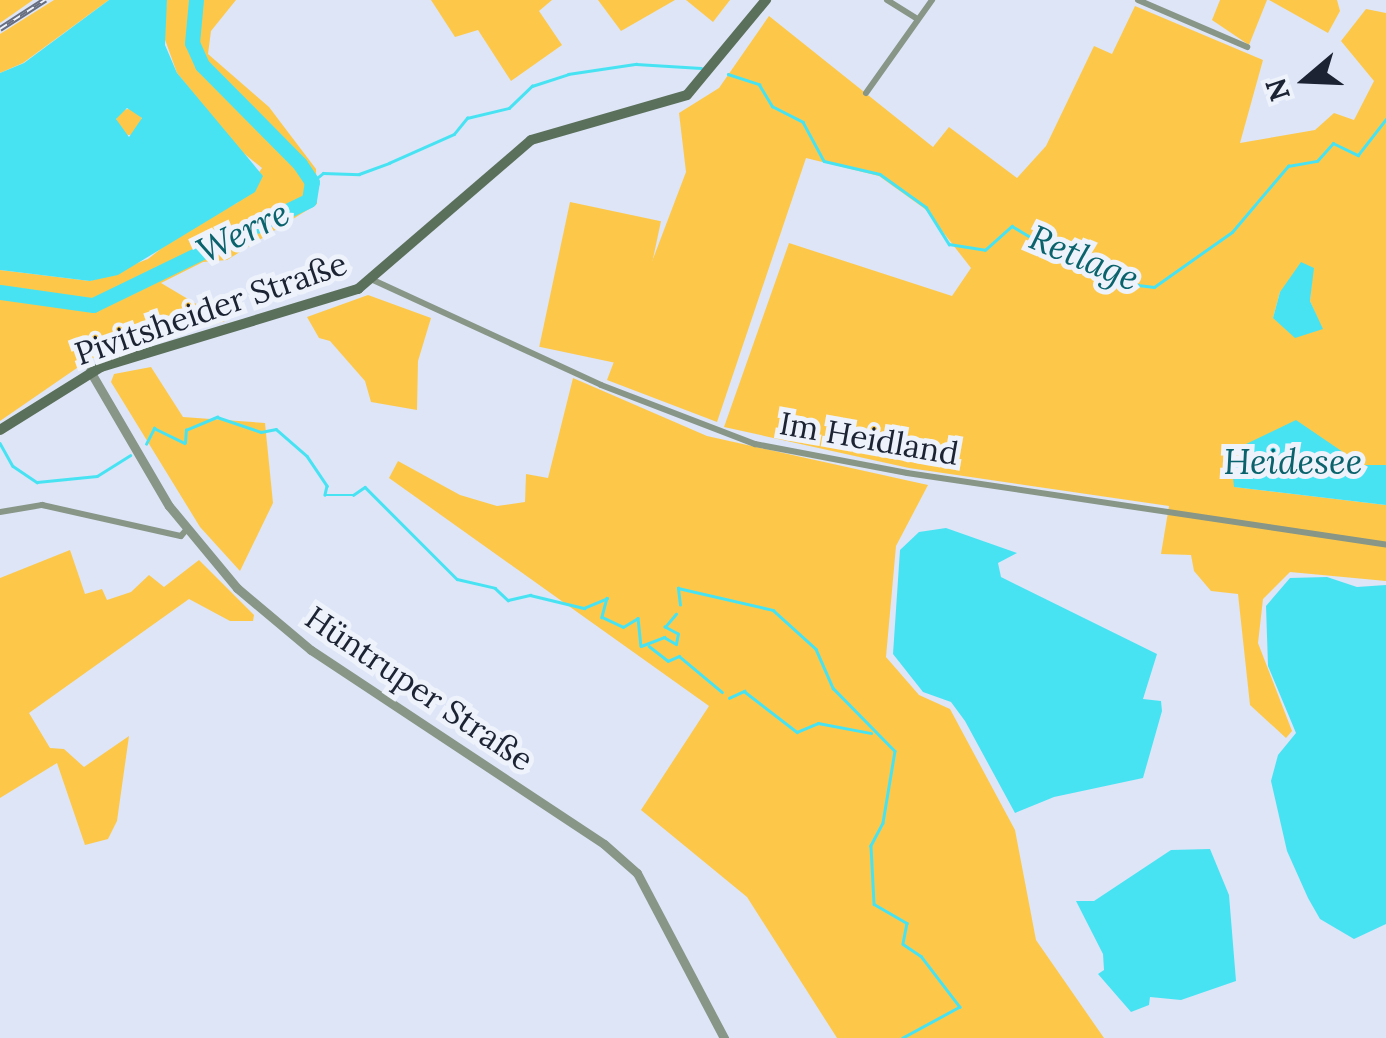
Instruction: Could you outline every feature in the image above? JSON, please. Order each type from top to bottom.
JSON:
[{"type":"main road","name":"Pivitsheider Straße","points":[[0,430],[90,372],[373,280],[531,140],[687,95],[766,0]]},
{"type":"street","points":[[886,0],[918,19]]},
{"type":"street","points":[[866,92],[932,0]]},
{"type":"street","points":[[1138,0],[1248,46]]},
{"type":"street","name":"Im Heidland","points":[[373,280],[601,386],[755,444],[907,474],[1386,545]]},
{"type":"street","name":"Hüntruper Straße","points":[[90,372],[186,530],[237,588],[294,637],[622,859],[658,907],[724,1038]]},
{"type":"street","points":[[0,512],[42,505],[181,536],[186,530]]},
{"type":"shaded area","points":[[0,0],[33,0],[0,23]]},
{"type":"shaded area","points":[[54,0],[109,0],[23,63],[0,73],[0,34]]},
{"type":"shaded area","points":[[167,0],[236,0],[211,31],[208,54],[269,107],[316,169],[317,204],[227,260],[203,262],[161,283],[225,321],[90,359],[0,421],[0,270],[90,281],[148,259],[191,225],[237,203],[262,168],[236,147],[177,73],[163,34]]},
{"type":"shaded area","points":[[431,0],[552,0],[539,11],[562,45],[511,81],[478,30],[455,37]]},
{"type":"shaded area","points":[[598,0],[675,0],[621,31]]},
{"type":"shaded area","points":[[686,0],[730,0],[713,22]]},
{"type":"shaded area","points":[[1220,0],[1267,0],[1249,45],[1212,20]]},
{"type":"shaded area","points":[[1269,0],[1337,0],[1340,11],[1328,33]]},
{"type":"shaded area","points":[[1135,6],[1263,60],[1240,143],[1315,130],[1334,113],[1354,120],[1374,81],[1341,41],[1366,9],[1386,13],[1386,465],[1362,465],[1295,421],[1235,487],[1386,505],[1386,581],[1290,572],[1263,599],[1258,643],[1292,731],[1286,738],[1250,705],[1238,594],[1211,591],[1194,571],[1191,555],[1161,554],[1169,506],[909,468],[724,427],[789,243],[952,296],[971,268],[925,209],[879,176],[806,158],[717,422],[607,380],[686,172],[679,113],[719,88],[769,16],[933,147],[949,127],[1017,178],[1046,146],[1094,46],[1112,54]],"holes":[[[1313,268],[1310,301],[1322,329],[1273,318],[1280,292]]]},
{"type":"shaded area","points":[[129,109],[138,113],[142,122],[138,131],[129,135],[120,131],[116,122],[120,113]]},
{"type":"shaded area","points":[[570,202],[661,221],[630,366],[539,347]]},
{"type":"shaded area","points":[[368,295],[431,318],[418,361],[417,410],[371,402],[365,381],[330,341],[319,338],[307,317]]},
{"type":"shaded area","points":[[151,367],[183,417],[265,423],[273,503],[240,571],[200,527],[111,382],[114,374]]},
{"type":"shaded area","points":[[573,378],[707,436],[928,485],[896,546],[886,657],[919,695],[950,709],[1015,830],[1036,940],[1104,1038],[837,1038],[747,897],[641,810],[709,706],[389,478],[398,461],[460,495],[497,506],[525,502],[526,474],[548,478]]},
{"type":"shaded area","points":[[70,550],[85,594],[102,589],[107,600],[131,592],[149,575],[164,587],[199,560],[254,615],[253,621],[230,621],[189,599],[29,713],[50,748],[64,749],[84,767],[129,736],[117,821],[108,839],[85,845],[57,763],[0,798],[0,578]]},
{"type":"water","points":[[109,0],[167,0],[165,45],[177,73],[263,176],[255,192],[118,275],[90,281],[0,270],[0,73],[24,63]],"holes":[[[127,108],[142,118],[129,137],[116,119]]]},
{"type":"water","points":[[1301,262],[1314,268],[1310,301],[1323,329],[1295,338],[1273,318],[1280,292]]},
{"type":"water","name":"Heidesee","points":[[1296,420],[1362,465],[1386,465],[1386,505],[1234,487],[1232,468],[1246,444]]},
{"type":"water","points":[[946,528],[1017,553],[998,563],[1001,577],[1157,654],[1143,699],[1161,701],[1162,711],[1143,778],[1054,797],[1015,813],[951,702],[923,692],[893,654],[900,550],[919,532]]},
{"type":"water","points":[[1327,577],[1357,587],[1386,585],[1386,924],[1354,939],[1320,919],[1308,898],[1287,851],[1271,781],[1278,755],[1296,733],[1268,666],[1266,606],[1290,578]]},
{"type":"water","points":[[1210,849],[1229,895],[1236,981],[1181,1000],[1150,997],[1149,1005],[1131,1012],[1098,974],[1104,970],[1103,954],[1076,901],[1094,901],[1171,850]]},
{"type":"waterway","name":"Werre","points":[[0,292],[93,305],[309,200],[312,182],[300,164],[202,65],[192,43],[196,0]]},
{"type":"waterway","name":"Retlage","points":[[312,182],[323,173],[359,174],[389,163],[454,134],[467,118],[509,108],[532,86],[568,74],[636,64],[701,68]]},
{"type":"waterway","name":"Retlage","points":[[728,74],[759,84],[772,106],[803,122],[824,161],[880,174],[926,207],[949,244],[985,250],[1012,226],[1042,244],[1125,270],[1138,285],[1154,287],[1232,232],[1288,166],[1317,161],[1333,143],[1358,155],[1386,119]]},
{"type":"waterway","points":[[146,444],[154,428],[185,443],[186,430],[217,417],[261,432],[276,429],[307,456],[327,486],[325,495],[353,495],[365,487],[457,579],[495,588],[508,600],[530,595],[584,608],[607,598],[602,617],[623,627],[638,618],[641,646],[664,637],[676,644],[678,634],[665,627],[676,614]]},
{"type":"waterway","points":[[0,443],[13,466],[37,482],[97,476],[130,455]]},
{"type":"waterway","points":[[680,605],[678,588],[773,610],[816,649],[833,688],[895,751],[883,823],[871,846],[874,904],[907,923],[903,944],[921,956],[960,1007],[903,1038]]},
{"type":"waterway","points":[[649,646],[668,661],[679,656],[722,692]]},
{"type":"waterway","points":[[729,698],[744,691],[797,732],[818,723],[871,733]]},
{"type":"railway","points":[[0,29],[45,0]]}]
